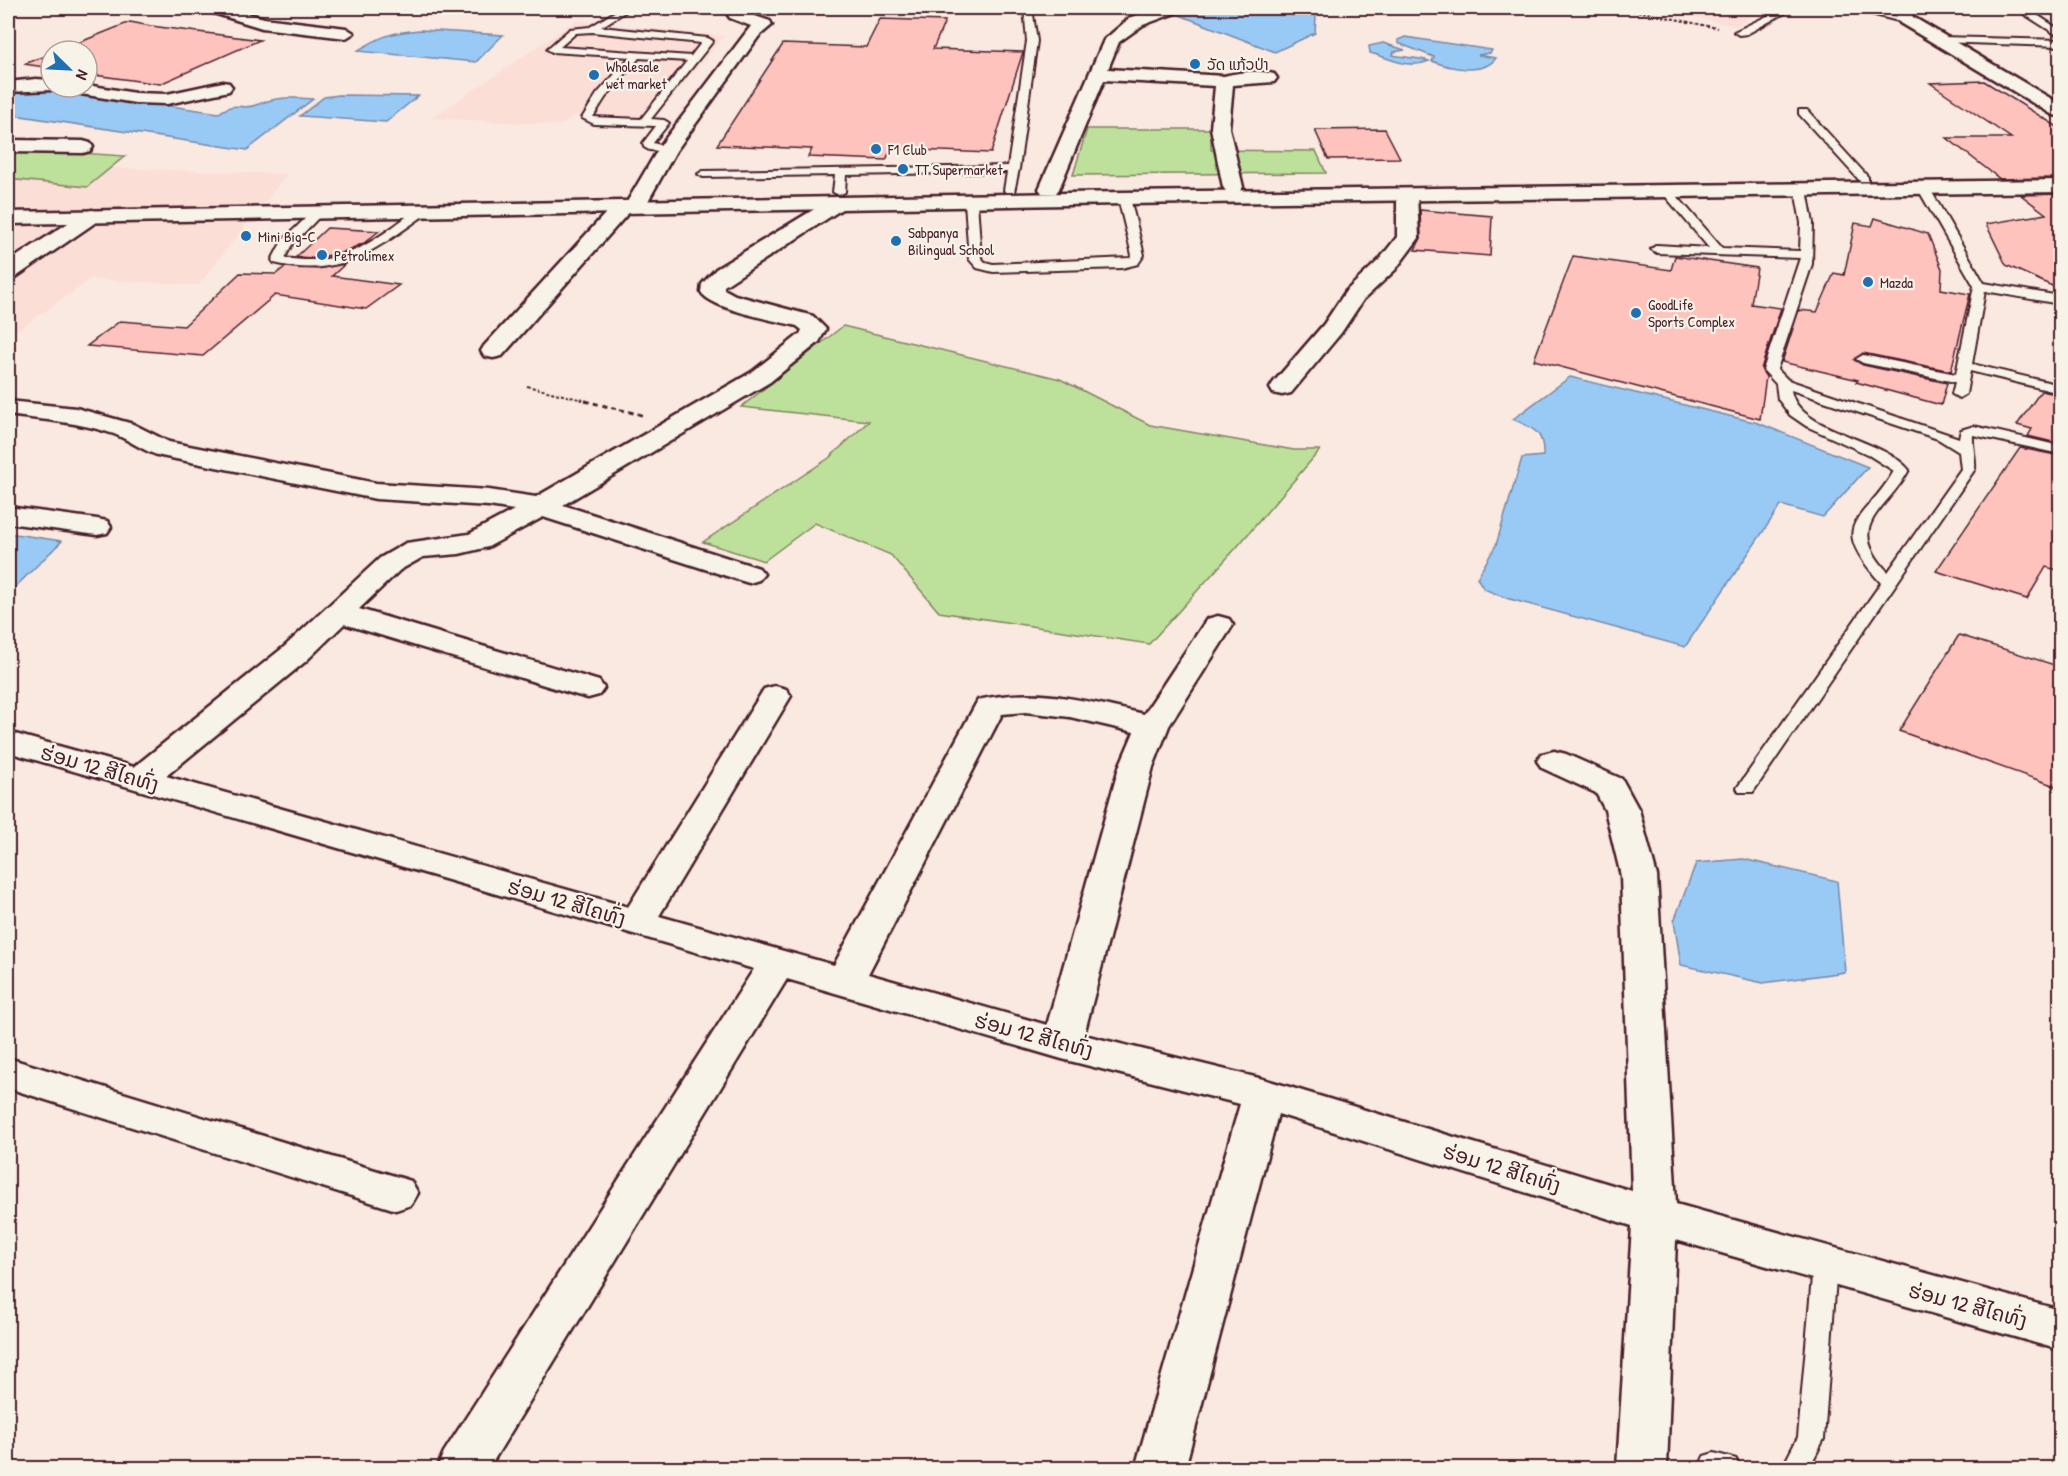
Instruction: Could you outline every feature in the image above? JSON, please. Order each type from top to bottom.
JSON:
[{"type":"main road","points":[[213,8],[262,23],[346,33]]},
{"type":"main road","points":[[493,351],[632,203],[667,150],[753,32],[764,25],[736,15],[747,8]]},
{"type":"main road","points":[[1049,189],[1112,40],[1137,21],[1175,8]]},
{"type":"main road","points":[[1903,14],[1941,40],[2061,111]]},
{"type":"main road","points":[[1098,74],[1224,81],[1239,78],[1268,78]]},
{"type":"main road","points":[[1224,81],[1220,128],[1233,187]]},
{"type":"main road","points":[[8,87],[39,84]]},
{"type":"main road","points":[[99,92],[135,98],[167,99],[223,87]]},
{"type":"main road","points":[[8,146],[83,147]]},
{"type":"main road","points":[[8,207],[632,203],[838,198],[1049,189],[2061,175]]},
{"type":"main road","points":[[141,779],[295,654],[390,564],[416,549],[478,541],[761,377],[811,337],[814,329],[806,321],[727,300],[712,292],[713,284],[724,274],[838,198],[971,202],[2061,186]]},
{"type":"main road","points":[[1282,388],[1326,336],[1354,296],[1387,265],[1408,238],[1407,195]]},
{"type":"main road","points":[[8,218],[422,212],[632,203]]},
{"type":"main road","points":[[8,272],[92,216]]},
{"type":"main road","points":[[8,408],[76,416],[124,429],[161,448],[376,491],[489,498],[538,506],[749,574]]},
{"type":"main road","points":[[8,515],[97,527]]},
{"type":"main road","points":[[339,613],[588,688]]},
{"type":"main road","points":[[1062,1044],[1136,767],[1153,726],[1218,625]]},
{"type":"main road","points":[[637,922],[775,696]]},
{"type":"main road","points":[[845,981],[989,707],[1003,702],[1030,701],[1153,726]]},
{"type":"main road","name":"ຮ່ອມ 12 ສີໄຄທົ່ງ","points":[[8,742],[1062,1044],[1263,1094],[1655,1216],[2061,1330]]},
{"type":"main road","points":[[1554,761],[1610,786],[1622,810],[1639,876],[1655,1216],[1642,1468]]},
{"type":"main road","points":[[462,1468],[778,962]]},
{"type":"main road","points":[[8,1073],[396,1193]]},
{"type":"main road","points":[[1160,1468],[1263,1094]]},
{"type":"lane","points":[[592,30],[623,11],[621,8],[615,8]]},
{"type":"lane","points":[[1010,190],[1032,41],[1028,8]]},
{"type":"lane","points":[[1739,32],[1744,32],[1790,8]]},
{"type":"lane","points":[[1852,8],[1903,14]]},
{"type":"lane","points":[[2027,8],[2027,12],[2061,34]]},
{"type":"lane","points":[[644,122],[695,59],[708,41],[592,30],[573,31],[552,49],[695,59]]},
{"type":"lane","points":[[1941,40],[2061,43]]},
{"type":"lane","points":[[636,56],[601,96],[587,118],[594,121],[664,123],[648,143],[649,147],[654,150],[667,150]]},
{"type":"lane","points":[[1803,112],[1864,178]]},
{"type":"lane","points":[[703,174],[1014,169]]},
{"type":"lane","points":[[838,198],[841,172]]},
{"type":"lane","points":[[1924,189],[1980,286],[1959,394]]},
{"type":"lane","points":[[1801,190],[1807,223],[1806,264],[1770,369],[1783,383],[1943,436],[1965,447]]},
{"type":"lane","points":[[1667,191],[1718,251]]},
{"type":"lane","points":[[971,202],[975,259],[981,265],[1001,268],[1122,264],[1134,261],[1138,255],[1124,198]]},
{"type":"lane","points":[[316,214],[286,244],[278,260],[301,266],[324,265],[353,259],[422,212]]},
{"type":"lane","points":[[1657,249],[1806,255]]},
{"type":"lane","points":[[1980,286],[2061,300]]},
{"type":"lane","points":[[1863,359],[2061,389]]},
{"type":"lane","points":[[1783,383],[1782,393],[1788,404],[1802,417],[1843,439],[1888,458],[1902,470],[1898,480],[1866,519],[1859,536],[1862,549],[1889,582]]},
{"type":"lane","points":[[1746,788],[1968,470],[1966,434],[1974,430],[2061,450]]},
{"type":"lane","points":[[1796,1468],[1810,1439],[1825,1265]]},
{"type":"path","points":[[1623,8],[1739,32]]},
{"type":"path","points":[[526,386],[680,425]]},
{"type":"shaded area","points":[[1652,8],[1765,8],[1736,26]]},
{"type":"shaded area","name":"Wholesale wet market","points":[[576,21],[724,36],[652,121],[574,116],[562,125],[432,118]]},
{"type":"shaded area","points":[[111,168],[287,174],[198,285],[91,279],[8,337],[8,179],[87,187]]},
{"type":"green space","points":[[1087,129],[1211,129],[1211,150],[1316,151],[1326,173],[1073,175]]},
{"type":"green space","points":[[8,148],[125,156],[87,187],[8,179]]},
{"type":"green space","points":[[843,326],[1060,379],[1150,425],[1294,450],[1320,450],[1237,547],[1149,644],[939,612],[891,555],[815,523],[764,561],[703,542],[829,458],[869,421],[741,407]]},
{"type":"water","points":[[1187,8],[1327,9],[1316,16],[1315,33],[1275,52],[1177,14]]},
{"type":"water","points":[[420,30],[503,35],[476,62],[357,51],[387,36]]},
{"type":"water","points":[[1405,37],[1492,50],[1490,53],[1478,55],[1496,58],[1490,64],[1475,69],[1447,66],[1432,61],[1434,57],[1398,43],[1398,40]]},
{"type":"water","points":[[1383,43],[1405,50],[1394,52],[1393,55],[1429,61],[1406,64],[1370,53],[1369,46]]},
{"type":"water","points":[[39,88],[39,99],[99,99],[99,96],[219,113],[230,107],[251,107],[277,99],[313,99],[247,150],[8,114],[8,92]]},
{"type":"water","points":[[339,95],[418,96],[386,122],[300,116],[324,97]]},
{"type":"water","points":[[1570,377],[1758,423],[1868,467],[1823,517],[1781,505],[1685,647],[1506,598],[1484,589],[1477,578],[1496,545],[1522,458],[1543,456],[1542,441],[1536,432],[1513,419]]},
{"type":"water","points":[[8,533],[62,541],[9,593],[8,593]]},
{"type":"water","points":[[1743,859],[1837,881],[1845,972],[1763,983],[1681,965],[1674,921],[1696,863]]},
{"type":"building","points":[[880,19],[945,21],[933,49],[1023,52],[991,153],[891,149],[886,160],[808,157],[812,149],[717,145],[783,44],[866,47]]},
{"type":"building","points":[[130,22],[260,40],[160,84],[99,76],[99,39],[88,39]]},
{"type":"building","points":[[39,58],[39,66],[24,64]]},
{"type":"building","points":[[1984,81],[2061,129],[2061,178],[2000,179],[1947,138],[2011,138],[1930,83]]},
{"type":"building","points":[[1385,129],[1400,158],[1328,159],[1315,130]]},
{"type":"building","points":[[2061,194],[2061,290],[2006,265],[1986,224],[2046,214],[2021,195]]},
{"type":"building","points":[[1420,210],[1492,216],[1490,256],[1415,250],[1421,238]]},
{"type":"building","points":[[1875,218],[1928,234],[1942,269],[1941,289],[1970,294],[1951,371],[1863,353],[1854,360],[1863,365],[1947,383],[1941,405],[1856,382],[1858,380],[1782,362],[1799,310],[1817,312],[1834,273],[1844,275],[1855,223],[1872,226]]},
{"type":"building","points":[[327,228],[379,231],[364,243],[341,253],[315,258],[296,257]]},
{"type":"building","points":[[1573,256],[1671,270],[1675,256],[1757,268],[1751,304],[1781,308],[1761,369],[1766,377],[1760,419],[1534,360]]},
{"type":"building","points":[[345,264],[332,276],[399,285],[366,309],[275,295],[203,356],[87,346],[120,321],[184,326],[240,273],[276,274],[285,267],[318,269]]},
{"type":"building","points":[[2041,391],[2061,395],[2061,444],[2028,436],[2032,429],[2017,425]]},
{"type":"building","points":[[2020,448],[2061,456],[2061,571],[2046,567],[2027,599],[1936,571]]},
{"type":"building","points":[[1959,635],[2061,667],[2061,788],[1899,731]]},
{"type":"place","name":"ວັດ ແກ້ວປ່າ","points":[[1195,64]]},
{"type":"place","name":"Wholesale wet market","points":[[594,75]]},
{"type":"place","name":"F1 Club","points":[[876,149]]},
{"type":"place","name":"TT Supermarket","points":[[903,169]]},
{"type":"place","name":"Mini Big-C","points":[[246,236]]},
{"type":"place","name":"Sabpanya Bilingual School","points":[[896,241]]},
{"type":"place","name":"Petrolimex","points":[[322,255]]},
{"type":"place","name":"Mazda","points":[[1868,282]]},
{"type":"place","name":"GoodLife Sports Complex","points":[[1636,313]]}]
